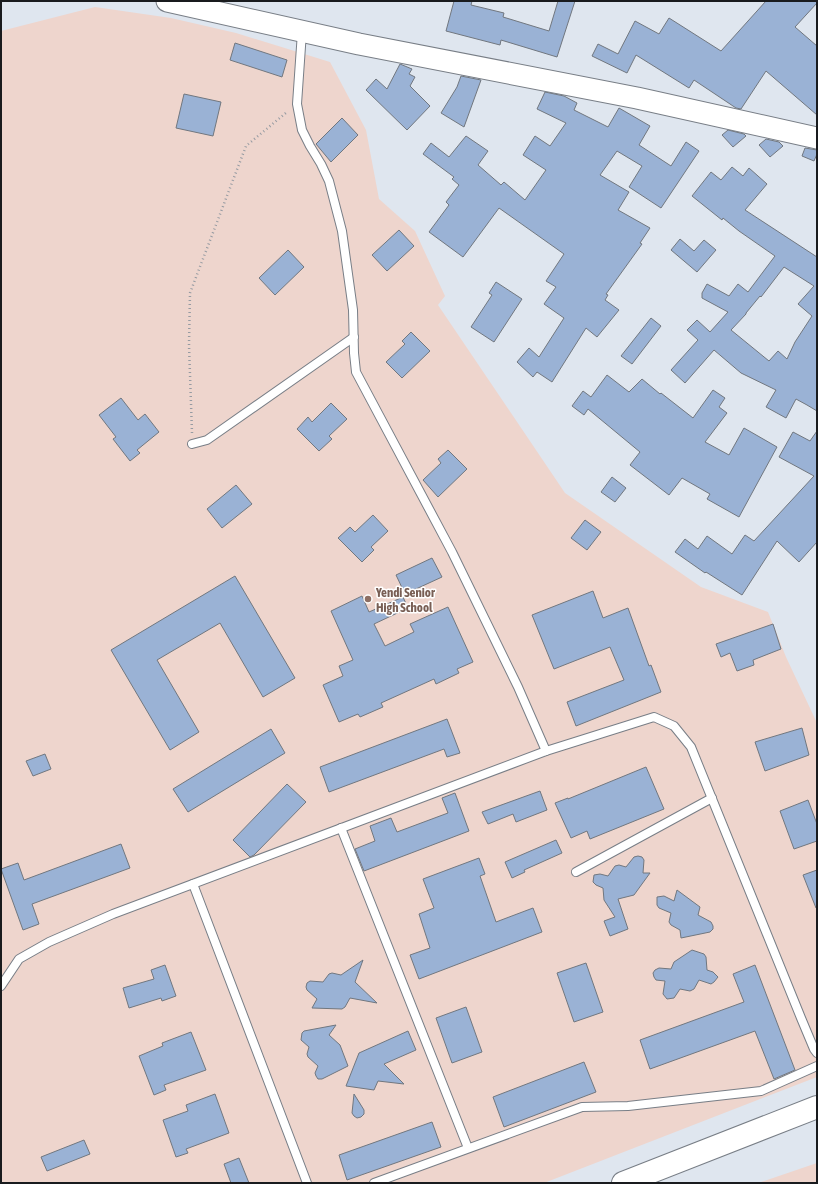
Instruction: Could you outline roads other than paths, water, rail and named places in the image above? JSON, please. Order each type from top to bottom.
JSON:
[{"type":"main road","points":[[623,1183],[817,1107]]},
{"type":"street","points":[[167,1],[359,44],[637,98],[817,138]]},
{"type":"lane","points":[[302,31],[297,104],[302,130],[329,181],[342,231],[353,310],[356,372],[452,552],[518,687],[546,751]]},
{"type":"lane","points":[[192,444],[207,440],[354,337]]},
{"type":"lane","points":[[1,986],[19,959],[49,942],[113,914],[546,751],[654,717],[674,726],[691,747],[801,1018],[817,1053]]},
{"type":"lane","points":[[576,872],[712,798]]},
{"type":"lane","points":[[341,828],[468,1148]]},
{"type":"lane","points":[[193,884],[307,1183]]},
{"type":"lane","points":[[374,1183],[582,1107],[628,1106],[761,1091],[817,1066]]},
{"type":"place","name":"Yendi Senior High School","points":[[368,599]]}]
